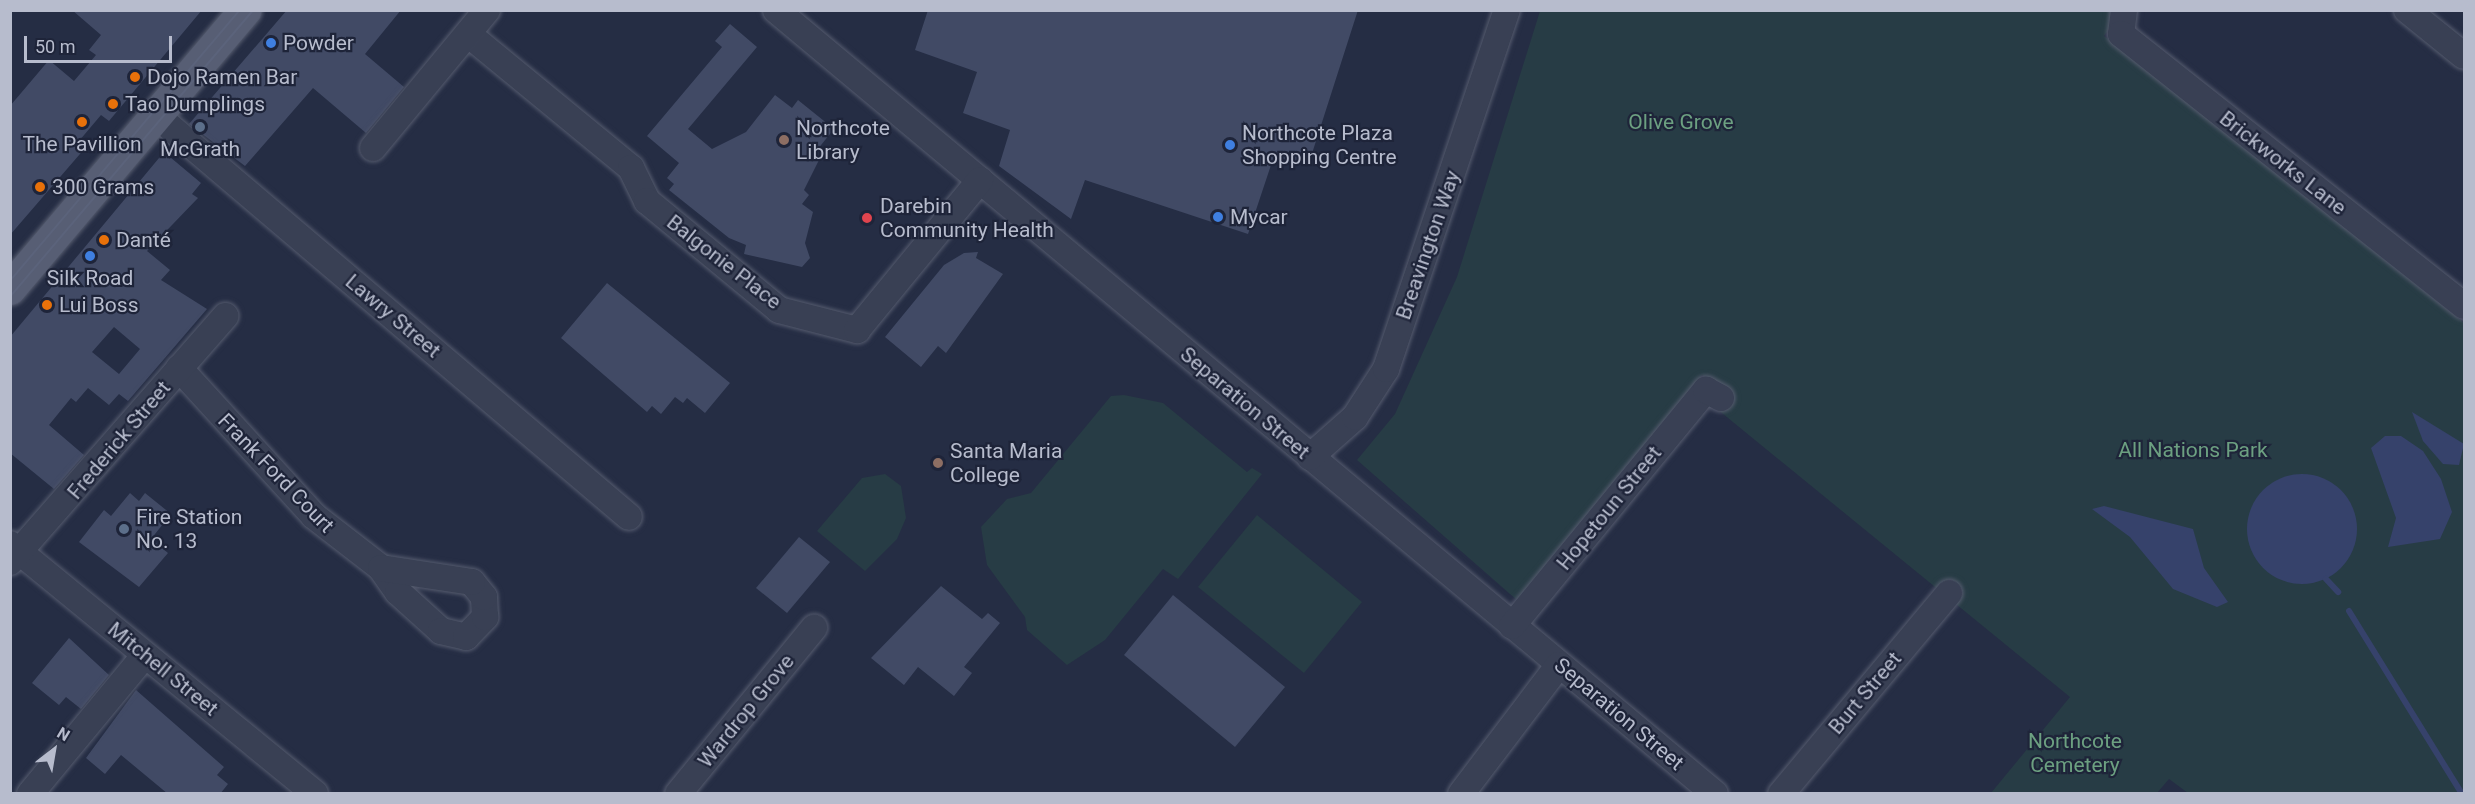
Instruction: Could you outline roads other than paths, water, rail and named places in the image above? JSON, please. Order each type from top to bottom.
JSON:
[{"type":"main road","points":[[10,289],[246,10]]},
{"type":"street","points":[[373,148],[487,10]]},
{"type":"street","name":"Separation Street","points":[[776,10],[1715,794]]},
{"type":"street","name":"Breavington Way","points":[[1310,457],[1354,417],[1386,369],[1507,10]]},
{"type":"street","name":"Brickworks Lane","points":[[2124,10],[2121,34],[2464,306]]},
{"type":"street","points":[[2407,10],[2464,56]]},
{"type":"street","name":"Balgonie Place","points":[[468,34],[631,168],[647,201],[779,310],[857,330],[980,180]]},
{"type":"street","name":"Lawry Street","points":[[157,116],[628,517]]},
{"type":"street","name":"Frederick Street","points":[[14,552],[225,316]]},
{"type":"street","name":"Frank Ford Court","points":[[179,368],[314,516],[381,568]]},
{"type":"street","name":"Hopetoun Street","points":[[1512,626],[1709,389]]},
{"type":"street","name":"Mitchell Street","points":[[14,552],[145,655],[315,794]]},
{"type":"street","name":"Burt Street","points":[[1781,794],[1949,593]]},
{"type":"street","name":"Wardrop Grove","points":[[678,794],[814,628]]},
{"type":"street","points":[[30,794],[145,655]]},
{"type":"street","points":[[1461,794],[1534,705],[1559,665]]},
{"type":"water","points":[[2412,412],[2464,444],[2459,465],[2443,464],[2423,441]]},
{"type":"water","points":[[2385,436],[2401,436],[2423,451],[2441,479],[2452,512],[2440,539],[2388,547],[2396,518],[2371,448]]},
{"type":"water","points":[[2302,474],[2323,478],[2341,490],[2353,508],[2357,529],[2353,550],[2341,568],[2323,580],[2302,584],[2281,580],[2263,568],[2251,550],[2247,529],[2251,508],[2263,490],[2281,478]]},
{"type":"water","points":[[2104,506],[2193,529],[2204,568],[2228,602],[2217,607],[2173,589],[2130,537],[2092,509]]},
{"type":"waterway","points":[[2326,579],[2338,592]]},
{"type":"waterway","points":[[2349,611],[2462,794]]},
{"type":"tram line","points":[[10,281],[240,10]]},
{"type":"tram line","points":[[10,297],[253,10]]},
{"type":"place","name":"Powder","points":[[271,43]]},
{"type":"place","name":"Dojo Ramen Bar","points":[[135,77]]},
{"type":"place","name":"Tao Dumplings","points":[[113,104]]},
{"type":"place","name":"The Pavillion","points":[[82,122]]},
{"type":"place","name":"McGrath","points":[[200,127]]},
{"type":"place","name":"Northcote Library","points":[[784,140]]},
{"type":"place","name":"Northcote Plaza Shopping Centre","points":[[1230,145]]},
{"type":"place","name":"300 Grams","points":[[40,187]]},
{"type":"place","name":"Mycar","points":[[1218,217]]},
{"type":"place","name":"Darebin Community Health","points":[[867,218]]},
{"type":"place","name":"Danté","points":[[104,240]]},
{"type":"place","name":"Silk Road","points":[[90,256]]},
{"type":"place","name":"Lui Boss","points":[[47,305]]},
{"type":"place","name":"Santa Maria College","points":[[938,463]]},
{"type":"place","name":"Fire Station No. 13","points":[[124,529]]},
{"type":"park label","name":"Olive Grove","points":[[1681,122]]},
{"type":"park label","name":"All Nations Park","points":[[2193,450]]},
{"type":"park label","name":"Northcote Cemetery","points":[[2075,753]]}]
